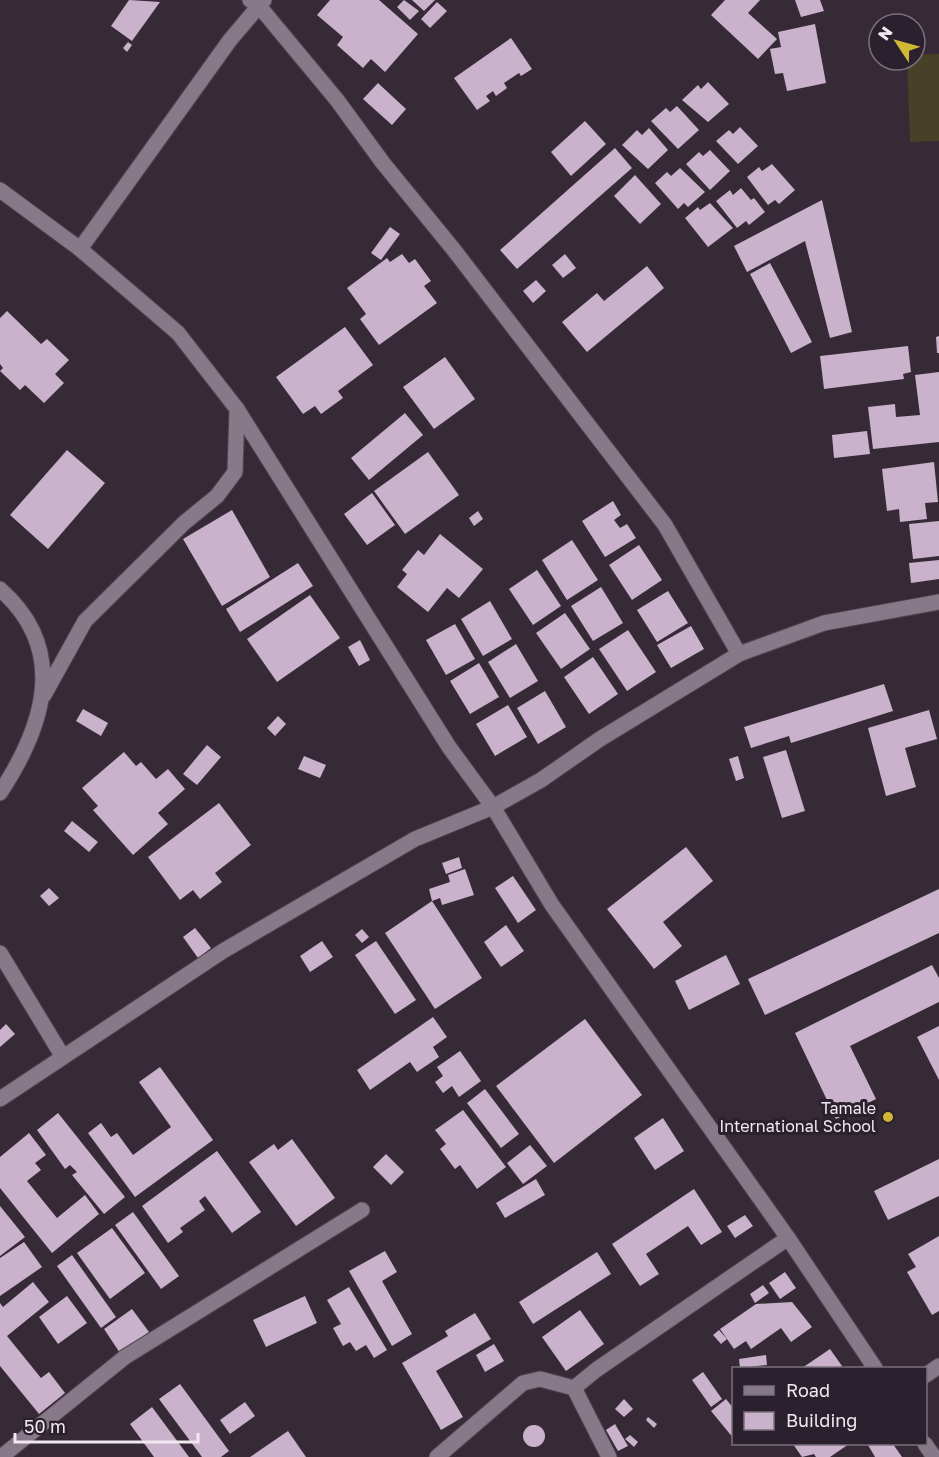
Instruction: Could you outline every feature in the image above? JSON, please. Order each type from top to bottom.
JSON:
[{"type":"street","points":[[80,249],[257,2],[337,100],[382,163],[454,250],[665,525],[739,654]]},
{"type":"street","points":[[0,190],[80,249],[178,333],[237,409],[449,747],[493,807],[552,905],[788,1238],[874,1367]]},
{"type":"street","points":[[0,793],[27,747],[44,695],[85,621],[184,523],[217,496],[235,472],[237,409]]},
{"type":"street","points":[[0,589],[24,614],[37,640],[44,669],[44,695]]},
{"type":"street","points":[[0,1099],[223,951],[415,839],[493,807],[541,780],[600,739],[739,654],[824,623],[939,602]]},
{"type":"street","points":[[0,952],[63,1057]]},
{"type":"street","points":[[1,1457],[125,1357],[362,1210]]},
{"type":"street","points":[[574,1388],[605,1364],[788,1238]]},
{"type":"street","points":[[927,1375],[939,1366]]},
{"type":"street","points":[[437,1457],[524,1383],[540,1379],[574,1388],[609,1457]]},
{"type":"shaded area","points":[[927,54],[939,54],[939,141],[910,142],[907,72],[927,72]]},
{"type":"building","points":[[129,0],[160,2],[132,41],[111,26]]},
{"type":"building","points":[[330,0],[379,0],[418,34],[385,72],[371,59],[363,68],[337,45],[343,37],[317,15]]},
{"type":"building","points":[[404,0],[419,11],[410,20],[397,7]]},
{"type":"building","points":[[412,0],[435,0],[424,11]]},
{"type":"building","points":[[725,0],[760,0],[748,13],[777,39],[758,59],[711,15]]},
{"type":"building","points":[[795,0],[820,0],[824,11],[801,17]]},
{"type":"building","points":[[437,2],[447,11],[430,28],[421,19]]},
{"type":"building","points":[[815,24],[826,83],[787,91],[783,73],[775,74],[770,49],[781,47],[778,32]]},
{"type":"building","points":[[511,38],[532,69],[521,76],[519,73],[504,83],[507,88],[496,96],[493,91],[486,96],[490,101],[477,110],[454,78]]},
{"type":"building","points":[[128,42],[132,45],[127,52],[123,48]]},
{"type":"building","points":[[708,82],[729,104],[708,122],[682,100],[698,85],[701,89]]},
{"type":"building","points":[[378,83],[406,109],[392,125],[363,99]]},
{"type":"building","points":[[677,106],[699,130],[678,149],[651,121],[666,108],[670,112]]},
{"type":"building","points":[[585,121],[606,144],[571,176],[551,152]]},
{"type":"building","points":[[740,127],[758,146],[738,164],[716,141],[729,130],[733,134]]},
{"type":"building","points":[[649,128],[668,150],[648,169],[622,145],[637,130],[642,135]]},
{"type":"building","points":[[615,148],[632,168],[517,269],[500,250]]},
{"type":"building","points":[[710,150],[730,171],[710,190],[686,164],[699,152],[703,156]]},
{"type":"building","points":[[772,164],[795,190],[779,204],[775,200],[768,205],[747,177],[759,167],[762,171]]},
{"type":"building","points":[[680,168],[705,192],[688,207],[684,203],[678,209],[655,183],[667,172],[671,176]]},
{"type":"building","points":[[635,175],[661,204],[640,224],[614,196]]},
{"type":"building","points":[[741,188],[751,200],[754,198],[765,212],[749,225],[746,221],[737,228],[716,201],[730,190],[733,195]]},
{"type":"building","points":[[822,200],[852,332],[830,338],[805,241],[747,272],[734,246]]},
{"type":"building","points":[[710,203],[733,228],[708,247],[685,218],[698,207],[700,210]]},
{"type":"building","points":[[390,227],[400,234],[381,260],[371,253]]},
{"type":"building","points":[[402,254],[409,263],[415,259],[431,281],[424,286],[437,303],[379,345],[360,319],[366,314],[347,288],[387,258],[390,262]]},
{"type":"building","points":[[565,254],[576,268],[563,278],[552,265]]},
{"type":"building","points":[[770,263],[812,342],[791,353],[750,274]]},
{"type":"building","points":[[647,266],[664,288],[587,352],[562,322],[597,293],[604,301]]},
{"type":"building","points":[[536,280],[546,291],[533,303],[523,291]]},
{"type":"building","points":[[7,311],[41,344],[47,339],[69,360],[55,374],[64,383],[44,403],[25,385],[20,390],[0,371],[3,368],[0,364],[0,318]]},
{"type":"building","points":[[345,327],[373,365],[338,391],[343,398],[321,414],[315,406],[303,414],[276,377]]},
{"type":"building","points":[[939,336],[939,353],[937,353],[936,337]]},
{"type":"building","points":[[908,346],[911,372],[903,374],[904,379],[824,389],[820,356]]},
{"type":"building","points":[[445,357],[475,399],[434,429],[403,387]]},
{"type":"building","points":[[939,372],[939,442],[873,449],[868,407],[895,404],[896,417],[920,415],[915,375]]},
{"type":"building","points":[[405,413],[423,435],[369,480],[351,458]]},
{"type":"building","points":[[867,431],[870,454],[834,458],[832,435]]},
{"type":"building","points":[[67,450],[105,483],[48,549],[10,515]]},
{"type":"building","points":[[428,452],[459,495],[405,534],[374,491]]},
{"type":"building","points":[[934,462],[938,502],[925,503],[927,519],[900,522],[899,509],[887,511],[882,469]]},
{"type":"building","points":[[372,493],[395,525],[367,545],[344,514]]},
{"type":"building","points":[[613,501],[621,515],[614,520],[620,528],[627,524],[636,538],[605,557],[582,521]]},
{"type":"building","points":[[232,510],[270,577],[222,606],[183,539]]},
{"type":"building","points":[[478,511],[483,519],[474,526],[469,518]]},
{"type":"building","points":[[939,521],[939,556],[913,559],[909,524]]},
{"type":"building","points":[[440,534],[483,569],[459,598],[447,588],[428,612],[397,587],[407,574],[402,570],[418,550],[424,555]]},
{"type":"building","points":[[572,540],[598,580],[567,600],[542,560]]},
{"type":"building","points":[[639,545],[662,580],[632,600],[609,565]]},
{"type":"building","points":[[939,560],[939,579],[911,583],[909,563]]},
{"type":"building","points":[[298,563],[313,586],[240,632],[226,609]]},
{"type":"building","points":[[537,570],[561,606],[533,625],[509,589]]},
{"type":"building","points":[[601,587],[623,623],[593,641],[571,606]]},
{"type":"building","points":[[668,591],[688,623],[657,642],[637,610]]},
{"type":"building","points":[[310,595],[340,638],[277,682],[247,639]]},
{"type":"building","points":[[490,601],[512,639],[483,656],[461,619]]},
{"type":"building","points":[[565,613],[590,649],[561,669],[536,633]]},
{"type":"building","points":[[455,624],[475,659],[446,675],[426,640]]},
{"type":"building","points":[[691,626],[704,649],[671,668],[657,645]]},
{"type":"building","points":[[628,630],[656,672],[627,691],[599,649]]},
{"type":"building","points":[[360,640],[370,660],[359,666],[348,647]]},
{"type":"building","points":[[516,644],[538,681],[510,698],[488,662]]},
{"type":"building","points":[[593,657],[618,694],[589,714],[564,677]]},
{"type":"building","points":[[479,663],[499,697],[470,714],[450,681]]},
{"type":"building","points":[[884,684],[893,711],[791,743],[789,736],[751,748],[744,727]]},
{"type":"building","points":[[545,691],[566,727],[538,744],[517,708]]},
{"type":"building","points":[[508,705],[527,737],[495,756],[476,724]]},
{"type":"building","points":[[83,709],[108,723],[101,736],[76,721]]},
{"type":"building","points":[[929,710],[937,739],[905,748],[916,787],[886,796],[868,728]]},
{"type":"building","points":[[278,716],[286,724],[275,736],[267,728]]},
{"type":"building","points":[[207,745],[221,757],[197,785],[183,774]]},
{"type":"building","points":[[786,750],[805,811],[782,818],[763,757]]},
{"type":"building","points":[[124,752],[136,766],[141,762],[156,779],[168,769],[185,789],[158,813],[168,824],[133,855],[93,810],[98,806],[82,788]]},
{"type":"building","points":[[304,756],[326,765],[320,778],[298,769]]},
{"type":"building","points":[[738,756],[744,778],[736,781],[729,759]]},
{"type":"building","points":[[219,803],[251,845],[215,873],[222,882],[200,899],[193,890],[180,900],[148,857]]},
{"type":"building","points":[[72,821],[98,842],[89,852],[64,831]]},
{"type":"building","points":[[686,847],[713,881],[663,922],[682,946],[654,969],[607,909]]},
{"type":"building","points":[[459,857],[462,868],[446,874],[442,863]]},
{"type":"building","points":[[465,869],[474,895],[442,905],[440,898],[432,901],[429,889],[450,882],[448,875]]},
{"type":"building","points":[[513,876],[536,910],[518,923],[495,888]]},
{"type":"building","points":[[49,888],[59,898],[49,906],[40,896]]},
{"type":"building","points":[[939,889],[939,933],[765,1015],[748,979]]},
{"type":"building","points":[[432,901],[482,978],[435,1009],[385,933]]},
{"type":"building","points":[[506,925],[524,951],[501,967],[484,942]]},
{"type":"building","points":[[195,928],[211,948],[198,958],[183,937]]},
{"type":"building","points":[[362,929],[369,937],[362,943],[355,935]]},
{"type":"building","points":[[322,941],[333,957],[310,972],[300,956]]},
{"type":"building","points":[[376,941],[416,1000],[395,1014],[355,955]]},
{"type":"building","points":[[726,955],[740,984],[689,1010],[675,981]]},
{"type":"building","points":[[932,965],[939,978],[939,1002],[850,1046],[876,1099],[836,1119],[795,1033]]},
{"type":"building","points":[[433,1017],[447,1037],[433,1047],[439,1057],[417,1072],[410,1062],[370,1090],[357,1070]]},
{"type":"building","points":[[585,1019],[642,1095],[554,1163],[496,1086]]},
{"type":"building","points":[[6,1024],[15,1034],[0,1047],[0,1030]]},
{"type":"building","points":[[939,1026],[939,1080],[917,1037]]},
{"type":"building","points":[[460,1051],[481,1081],[459,1097],[452,1086],[443,1093],[435,1082],[443,1076],[437,1067]]},
{"type":"building","points":[[160,1067],[213,1140],[135,1197],[88,1133],[101,1123],[111,1137],[117,1133],[133,1155],[171,1127],[139,1082]]},
{"type":"building","points":[[485,1089],[519,1134],[501,1148],[467,1103]]},
{"type":"building","points":[[463,1110],[506,1167],[477,1189],[460,1165],[455,1169],[440,1149],[446,1144],[435,1130]]},
{"type":"building","points":[[58,1113],[125,1197],[104,1214],[72,1175],[77,1172],[70,1165],[65,1169],[37,1130]]},
{"type":"building","points":[[663,1118],[684,1151],[655,1170],[634,1138]]},
{"type":"building","points":[[29,1133],[46,1155],[35,1163],[41,1170],[27,1181],[57,1218],[85,1195],[99,1214],[52,1253],[0,1188],[0,1157]]},
{"type":"building","points":[[292,1139],[335,1198],[296,1226],[249,1162],[274,1144],[278,1150]]},
{"type":"building","points":[[530,1145],[547,1166],[523,1184],[507,1163]]},
{"type":"building","points":[[217,1151],[261,1212],[232,1233],[205,1196],[199,1201],[205,1210],[180,1228],[183,1232],[168,1243],[142,1206]]},
{"type":"building","points":[[386,1154],[404,1172],[391,1185],[373,1167]]},
{"type":"building","points":[[939,1159],[939,1196],[888,1220],[874,1191]]},
{"type":"building","points":[[536,1179],[545,1195],[505,1218],[496,1203]]},
{"type":"building","points":[[694,1189],[722,1232],[701,1245],[688,1226],[646,1254],[659,1274],[640,1286],[612,1244]]},
{"type":"building","points":[[0,1206],[25,1237],[0,1256]]},
{"type":"building","points":[[133,1212],[179,1276],[161,1289],[115,1225]]},
{"type":"building","points":[[745,1215],[753,1226],[735,1238],[727,1226]]},
{"type":"building","points":[[112,1228],[145,1273],[110,1299],[77,1253]]},
{"type":"building","points":[[939,1236],[939,1311],[932,1315],[907,1272],[916,1267],[908,1254]]},
{"type":"building","points":[[24,1242],[42,1267],[0,1296],[0,1258]]},
{"type":"building","points":[[385,1251],[397,1272],[382,1281],[412,1334],[392,1346],[349,1271]]},
{"type":"building","points":[[597,1252],[611,1274],[533,1324],[519,1302]]},
{"type":"building","points":[[72,1255],[116,1317],[101,1328],[57,1266]]},
{"type":"building","points":[[785,1272],[796,1288],[780,1299],[769,1283]]},
{"type":"building","points":[[33,1282],[49,1302],[7,1336],[41,1378],[49,1372],[65,1393],[39,1414],[0,1366],[0,1303],[3,1307]]},
{"type":"building","points":[[763,1285],[769,1293],[755,1303],[750,1294]]},
{"type":"building","points":[[349,1287],[387,1350],[374,1358],[366,1345],[356,1351],[350,1342],[343,1346],[333,1328],[341,1324],[327,1300]]},
{"type":"building","points":[[67,1296],[87,1323],[58,1344],[39,1317]]},
{"type":"building","points":[[305,1296],[317,1323],[266,1347],[253,1320]]},
{"type":"building","points":[[792,1302],[812,1327],[791,1342],[781,1328],[751,1349],[746,1341],[734,1349],[720,1329],[756,1304]]},
{"type":"building","points":[[132,1309],[149,1332],[120,1353],[104,1329]]},
{"type":"building","points":[[580,1310],[604,1344],[566,1371],[542,1337]]},
{"type":"building","points":[[475,1313],[491,1339],[436,1371],[463,1417],[441,1430],[402,1363],[448,1336],[445,1331]]},
{"type":"building","points":[[719,1330],[727,1339],[721,1344],[713,1335]]},
{"type":"building","points":[[494,1344],[504,1361],[485,1372],[476,1355]]},
{"type":"building","points":[[830,1349],[842,1366],[840,1367],[803,1367]]},
{"type":"building","points":[[766,1355],[767,1365],[740,1367],[739,1359]]},
{"type":"building","points":[[703,1372],[722,1399],[711,1407],[692,1380]]},
{"type":"building","points":[[180,1384],[229,1451],[221,1457],[202,1457],[159,1399]]},
{"type":"building","points":[[624,1399],[633,1409],[624,1417],[615,1409]]},
{"type":"building","points":[[726,1399],[732,1406],[732,1437],[711,1411]]},
{"type":"building","points":[[245,1402],[255,1416],[230,1434],[220,1420]]},
{"type":"building","points":[[152,1407],[189,1457],[154,1457],[130,1424]]},
{"type":"building","points":[[648,1417],[657,1424],[654,1428],[646,1420]]},
{"type":"building","points":[[615,1424],[628,1446],[618,1451],[606,1430]]},
{"type":"building","points":[[534,1425],[542,1428],[545,1436],[542,1444],[534,1447],[526,1444],[523,1436],[526,1428]]},
{"type":"building","points":[[288,1431],[306,1457],[250,1457]]},
{"type":"building","points":[[630,1435],[638,1442],[634,1447],[625,1439]]},
{"type":"building","points":[[794,1445],[848,1445],[830,1457],[816,1457],[814,1454],[802,1457]]},
{"type":"building","points":[[868,1445],[894,1445],[902,1457],[875,1457]]},
{"type":"place","name":"Tamale International School","points":[[888,1117]]}]
